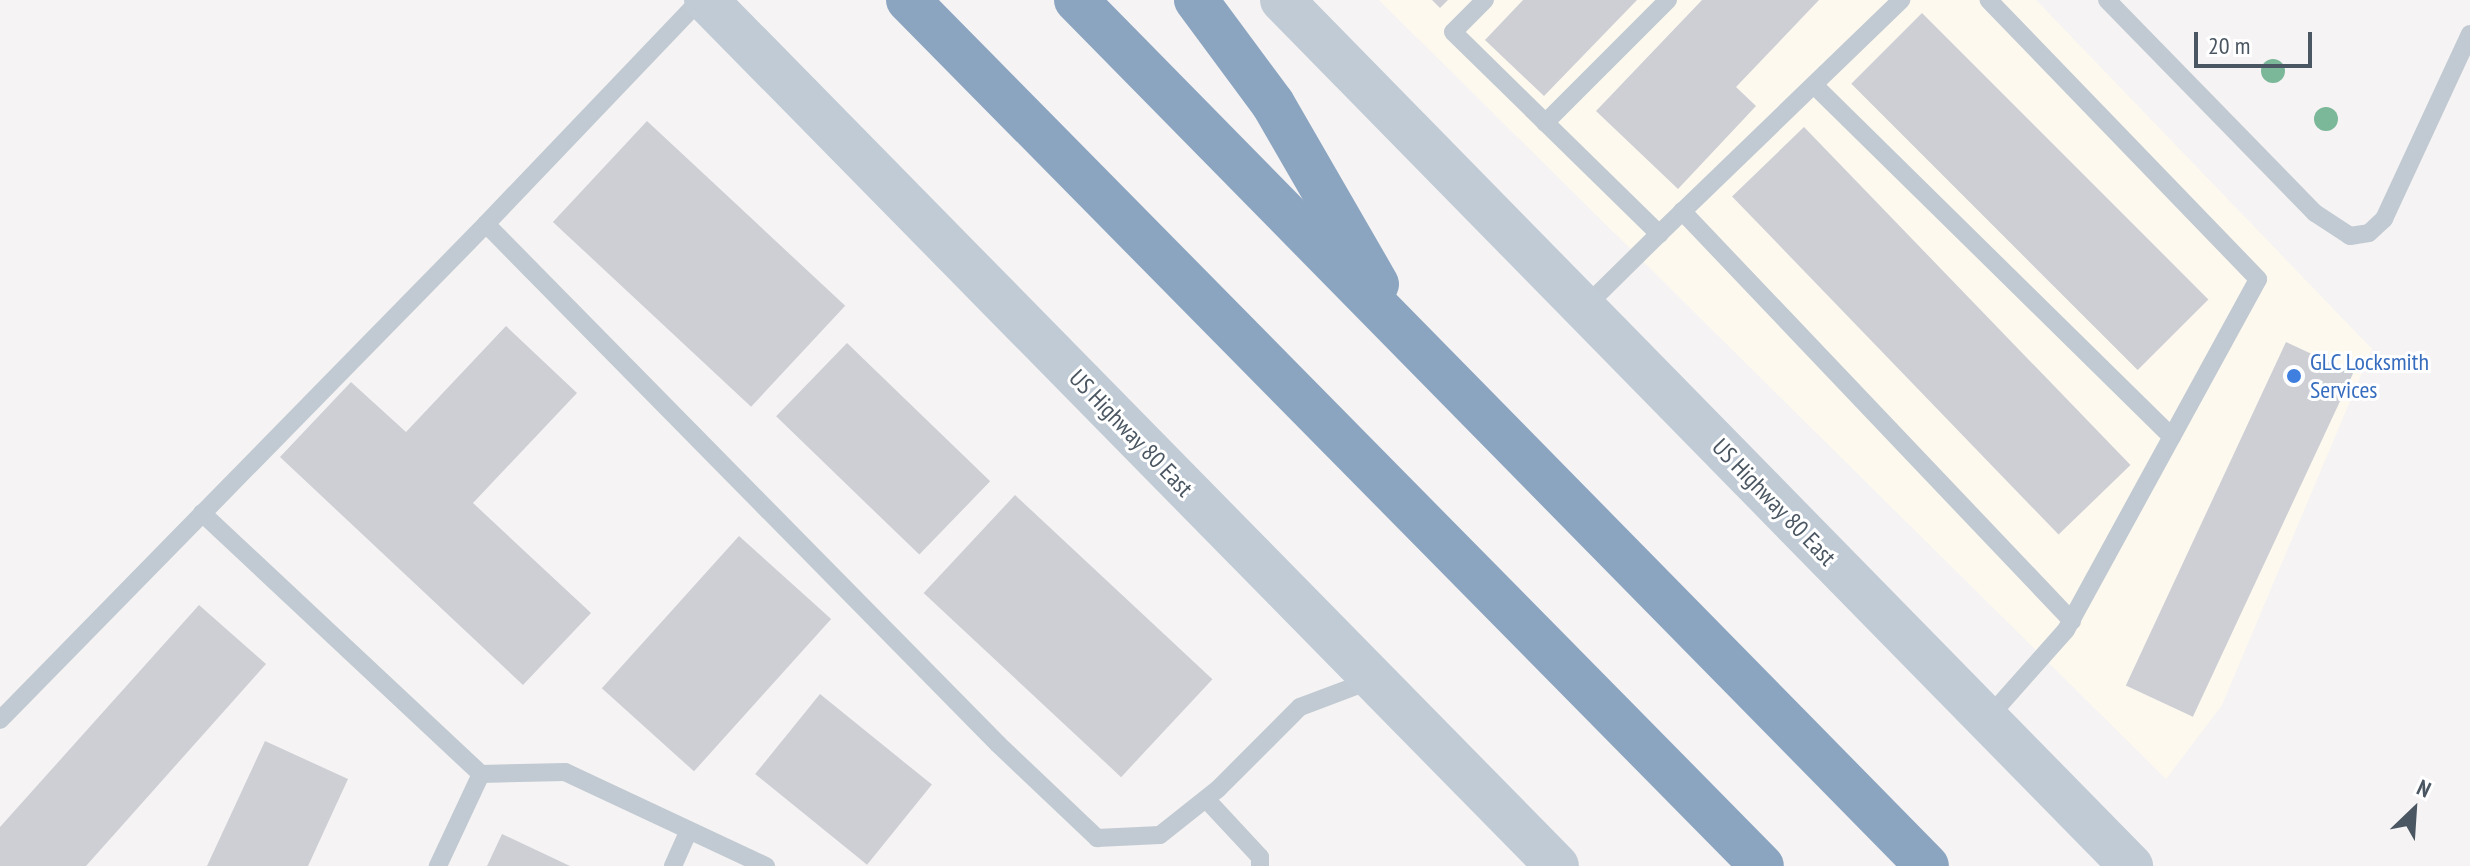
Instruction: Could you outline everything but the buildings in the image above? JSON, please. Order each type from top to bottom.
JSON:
[{"type":"highway","points":[[908,0],[1762,866]]},
{"type":"highway","points":[[1076,0],[1927,866]]},
{"type":"highway","points":[[1196,0],[1273,104],[1407,337]]},
{"type":"main road","name":"US Highway 80 East","points":[[703,0],[1557,866]]},
{"type":"main road","name":"US Highway 80 East","points":[[1282,0],[2131,866]]},
{"type":"lane","points":[[0,720],[703,0]]},
{"type":"lane","points":[[1485,0],[1453,32],[1659,234]]},
{"type":"lane","points":[[1545,123],[1668,0]]},
{"type":"lane","points":[[1584,308],[1901,0]]},
{"type":"lane","points":[[1987,719],[2072,621],[2258,279],[1989,0]]},
{"type":"lane","points":[[2107,0],[2315,213],[2350,236],[2369,233],[2384,219],[2470,34]]},
{"type":"lane","points":[[1814,85],[2172,437]]},
{"type":"lane","points":[[1682,211],[2072,621]]},
{"type":"lane","points":[[486,224],[998,744],[1097,838],[1160,835],[1206,799],[1300,707],[1372,680]]},
{"type":"lane","points":[[202,513],[481,774],[565,772],[766,866]]},
{"type":"lane","points":[[438,866],[481,774]]},
{"type":"lane","points":[[1206,799],[1260,857],[1260,866]]},
{"type":"lane","points":[[673,866],[689,830]]},
{"type":"shaded area","points":[[1379,0],[2036,0],[2372,349],[2222,705],[2166,779]]},
{"type":"place","name":"GLC Locksmith Services","points":[[2294,376]]}]
